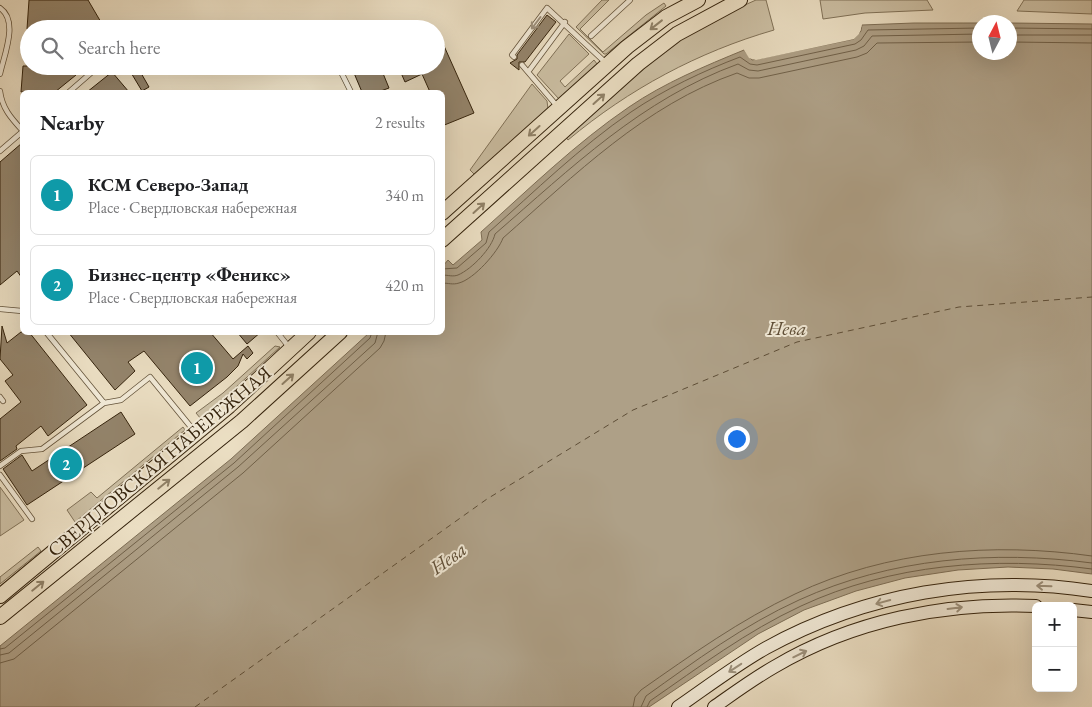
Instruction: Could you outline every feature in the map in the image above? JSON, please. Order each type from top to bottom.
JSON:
[{"type":"main road","points":[[445,210],[607,64],[666,17],[698,0]]},
{"type":"main road","points":[[445,237],[638,64],[677,34],[740,0]]},
{"type":"main road","name":"СВЕРДЛОВСКАЯ НАБЕРЕЖНАЯ","points":[[0,596],[196,433],[306,335]]},
{"type":"main road","name":"СВЕРДЛОВСКАЯ НАБЕРЕЖНАЯ","points":[[0,616],[242,421],[337,335]]},
{"type":"main road","points":[[678,707],[766,648],[811,626],[860,608],[908,595],[959,587],[1006,584],[1051,586],[1092,591]]},
{"type":"main road","points":[[714,707],[775,666],[821,644],[867,626],[913,614],[961,607],[1032,606]]},
{"type":"main road","points":[[1077,610],[1092,612]]},
{"type":"lane","points":[[591,36],[630,0]]},
{"type":"lane","points":[[0,8],[9,18],[10,27],[0,74]]},
{"type":"lane","points":[[514,57],[512,55],[547,8],[607,64]]},
{"type":"lane","points":[[528,72],[564,22]]},
{"type":"lane","points":[[522,66],[559,108]]},
{"type":"lane","points":[[71,90],[89,75]]},
{"type":"lane","points":[[342,75],[349,90]]},
{"type":"lane","points":[[0,91],[1,100],[9,116],[20,129]]},
{"type":"lane","points":[[0,151],[20,133]]},
{"type":"lane","points":[[0,309],[20,311]]},
{"type":"lane","points":[[48,335],[104,403]]},
{"type":"lane","points":[[279,335],[291,349]]},
{"type":"lane","points":[[0,466],[21,451],[42,449],[104,403],[121,400],[150,377],[196,433]]},
{"type":"lane","points":[[0,475],[32,519]]},
{"type":"shaded area","points":[[602,0],[609,0],[580,29],[603,52],[646,15],[664,3],[666,6],[604,54],[576,27]]},
{"type":"shaded area","points":[[756,0],[766,0],[774,30],[718,49],[665,74],[615,104],[568,140],[565,136],[674,43],[716,18]]},
{"type":"shaded area","points":[[820,0],[927,0],[933,10],[865,13],[823,19]]},
{"type":"shaded area","points":[[1024,0],[1092,0],[1092,14],[1017,11]]},
{"type":"shaded area","points":[[569,34],[589,54],[560,81],[565,87],[594,60],[597,64],[559,99],[537,75]]},
{"type":"shaded area","points":[[532,84],[547,101],[548,109],[475,175],[470,170]]},
{"type":"shaded area","points":[[275,346],[280,347],[201,419],[196,413],[223,393]]},
{"type":"shaded area","points":[[183,427],[185,430],[75,522],[67,510],[91,492],[97,498]]},
{"type":"shaded area","points":[[0,487],[24,520],[0,536]]},
{"type":"shaded area","points":[[38,547],[41,551],[0,584],[0,577]]},
{"type":"water","name":"Нева","points":[[972,23],[972,60],[1017,60],[1017,23],[1092,24],[1092,574],[1053,569],[1008,567],[958,570],[905,578],[856,591],[804,610],[758,634],[649,707],[0,707],[0,646],[231,459],[367,335],[445,335],[445,264],[448,260],[453,265],[482,240],[481,232],[553,167],[609,121],[642,98],[670,83],[744,50],[752,60],[854,39],[861,31],[862,25]]},
{"type":"pier","points":[[862,25],[859,34],[854,39],[756,60],[749,58],[744,50],[747,49],[751,56],[756,57],[853,36],[857,33],[859,26]]},
{"type":"building","points":[[29,0],[88,0],[100,20],[28,20]]},
{"type":"building","points":[[547,15],[556,22],[525,62],[519,62],[519,70],[510,63],[517,59],[517,55]]},
{"type":"building","points":[[445,48],[474,113],[445,125],[445,90],[429,90],[422,75],[445,75]]},
{"type":"building","points":[[22,75],[76,75],[57,90],[21,90]]},
{"type":"building","points":[[108,75],[115,75],[127,90],[90,90]]},
{"type":"building","points":[[132,75],[142,75],[149,87],[141,90]]},
{"type":"building","points":[[355,75],[384,75],[389,88],[384,90],[361,90]]},
{"type":"building","points":[[402,75],[420,75],[405,82]]},
{"type":"building","points":[[20,145],[20,275],[17,271],[0,285],[0,162]]},
{"type":"building","points":[[2,326],[7,343],[20,333],[20,335],[31,335],[87,405],[48,436],[41,426],[16,446],[17,449],[0,461],[0,419],[21,402],[5,381],[13,375],[0,359]]},
{"type":"building","points":[[70,335],[213,335],[233,359],[248,346],[253,353],[247,359],[243,354],[238,366],[227,377],[190,406],[144,351],[128,362],[135,371],[115,390]]},
{"type":"building","points":[[240,335],[258,335],[247,344]]},
{"type":"building","points":[[121,412],[135,434],[27,505],[3,469],[22,455],[32,471]]},
{"type":"ferry route","points":[[195,707],[487,499],[633,410],[797,342],[959,307],[1092,297]]},
{"type":"place","name":"КСМ Северо-Запад","points":[[197,368]]},
{"type":"place","name":"Бизнес-центр «Феникс»","points":[[66,464]]}]
